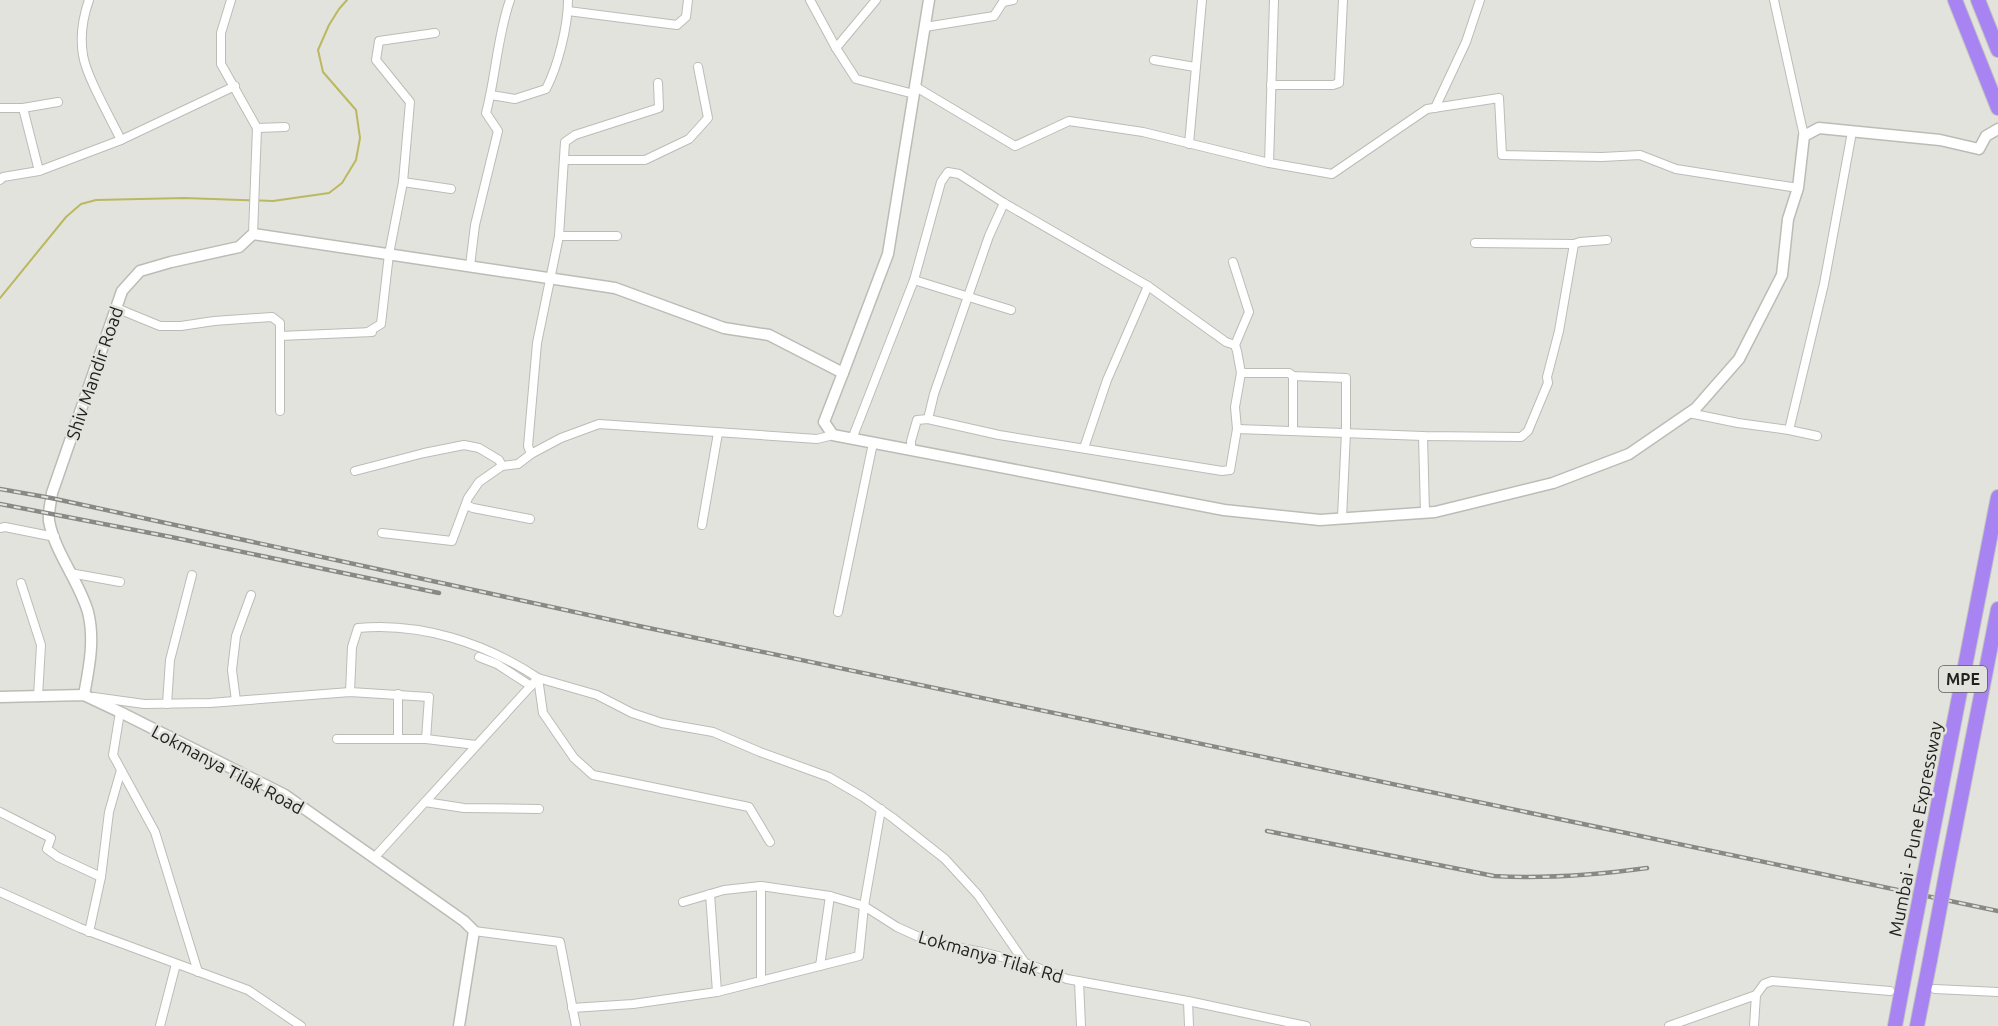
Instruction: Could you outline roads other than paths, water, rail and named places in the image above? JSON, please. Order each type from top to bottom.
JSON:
[{"type":"highway","points":[[1954,0],[1998,108]]},
{"type":"highway","points":[[1978,0],[1998,50]]},
{"type":"highway","name":"Mumbai - Pune Expressway","points":[[1895,1026],[1998,497]]},
{"type":"highway","name":"MPE","points":[[1917,1026],[1998,609]]},
{"type":"street","points":[[89,0],[83,16],[82,56],[121,140]]},
{"type":"street","points":[[231,0],[221,33],[221,64],[257,128],[253,234],[615,288],[724,328],[769,335],[843,373]]},
{"type":"street","points":[[471,266],[475,225],[498,130],[486,113],[503,19],[510,0]]},
{"type":"street","points":[[491,95],[514,99],[546,89],[552,76],[568,11],[568,0]]},
{"type":"street","points":[[568,11],[677,25],[686,17],[688,0]]},
{"type":"street","points":[[810,0],[856,79],[915,90],[1015,146],[1069,121],[1143,132],[1269,163],[1332,174],[1427,109],[1499,98],[1502,155],[1640,156],[1676,169],[1798,188]]},
{"type":"street","points":[[836,48],[876,0]]},
{"type":"street","points":[[833,435],[824,422],[888,254],[925,27],[927,0]]},
{"type":"street","points":[[925,27],[994,16],[1003,2],[1013,0]]},
{"type":"street","points":[[1189,144],[1202,0]]},
{"type":"street","points":[[1269,163],[1274,0]]},
{"type":"street","points":[[1271,85],[1333,85],[1339,83],[1343,0]]},
{"type":"street","points":[[1435,108],[1466,42],[1479,0]]},
{"type":"street","points":[[382,532],[452,541],[468,498],[479,482],[502,466],[518,464],[531,454],[561,438],[598,424],[817,439],[833,435],[1224,510],[1320,520],[1435,512],[1553,483],[1629,454],[1695,408],[1739,359],[1782,275],[1788,219],[1798,188],[1804,136],[1774,0]]},
{"type":"street","points":[[368,332],[381,324],[389,254],[404,182],[410,102],[376,60],[379,41],[435,33]]},
{"type":"street","points":[[1154,60],[1195,67]]},
{"type":"street","points":[[564,160],[645,160],[689,139],[708,118],[698,67]]},
{"type":"street","points":[[531,454],[528,446],[537,343],[559,236],[565,142],[575,135],[659,108],[658,83]]},
{"type":"street","points":[[0,180],[3,177],[39,171],[121,140],[235,86]]},
{"type":"street","points":[[0,108],[23,108],[58,102]]},
{"type":"street","points":[[23,108],[39,171]]},
{"type":"street","points":[[257,128],[285,127]]},
{"type":"street","points":[[1804,136],[1819,128],[1940,140],[1978,149],[1986,136],[1998,129]]},
{"type":"street","points":[[1789,430],[1824,284],[1852,132]]},
{"type":"street","points":[[852,439],[914,280],[941,182],[948,172],[959,174],[1148,286],[1226,342],[1235,345],[1238,351],[1241,373],[1235,407],[1238,429],[1230,470],[1222,471],[999,435],[928,419],[917,420],[911,450]]},
{"type":"street","points":[[404,182],[451,189]]},
{"type":"street","points":[[928,419],[945,360],[989,236],[1004,202]]},
{"type":"street","name":"Shiv Mandir Road","points":[[84,695],[92,652],[88,612],[49,520],[52,493],[122,291],[140,272],[171,262],[239,247],[253,234]]},
{"type":"street","points":[[559,236],[618,236]]},
{"type":"street","points":[[1474,243],[1574,244],[1607,240]]},
{"type":"street","points":[[1238,429],[1521,437],[1528,431],[1548,383],[1547,377],[1559,331],[1574,244]]},
{"type":"street","points":[[1233,262],[1249,312],[1235,345]]},
{"type":"street","points":[[914,280],[1011,310]]},
{"type":"street","points":[[1084,448],[1107,380],[1148,286]]},
{"type":"street","points":[[116,309],[160,326],[272,317],[280,323],[280,411]]},
{"type":"street","points":[[280,336],[378,331]]},
{"type":"street","points":[[1241,373],[1346,378],[1342,518]]},
{"type":"street","points":[[1293,376],[1293,431]]},
{"type":"street","points":[[1689,413],[1817,436]]},
{"type":"street","points":[[702,525],[718,434]]},
{"type":"street","points":[[1423,436],[1425,513]]},
{"type":"street","points":[[838,612],[873,443]]},
{"type":"street","points":[[355,471],[464,445],[479,448],[499,460],[502,466]]},
{"type":"street","points":[[466,505],[530,519]]},
{"type":"street","points":[[0,528],[55,537]]},
{"type":"street","points":[[70,573],[120,582]]},
{"type":"street","points":[[167,704],[170,660],[192,575]]},
{"type":"street","points":[[21,583],[41,645],[38,696]]},
{"type":"street","points":[[236,701],[232,670],[236,636],[251,595]]},
{"type":"street","points":[[350,692],[352,647],[358,628],[379,626],[429,632],[470,642],[520,666],[538,678],[597,694],[632,713],[662,723],[714,732],[760,752],[829,777],[880,809],[952,866],[978,895],[1025,963]]},
{"type":"street","points":[[479,657],[497,664],[531,686]]},
{"type":"street","points":[[374,858],[538,678]]},
{"type":"street","points":[[538,678],[543,713],[574,758],[593,775],[749,807],[770,842]]},
{"type":"street","points":[[84,695],[144,704],[236,701],[350,692],[429,697],[426,739]]},
{"type":"street","points":[[398,694],[398,739]]},
{"type":"street","name":"Lokmanya Tilak Road","points":[[0,697],[84,695],[120,712],[285,795],[464,921],[474,931]]},
{"type":"street","points":[[120,712],[113,754],[155,832],[198,972]]},
{"type":"street","points":[[337,739],[426,739],[476,745]]},
{"type":"street","points":[[89,932],[101,877],[109,812],[121,770]]},
{"type":"street","points":[[425,802],[464,808],[539,808]]},
{"type":"street","points":[[572,1008],[633,1004],[717,992],[859,956],[864,906],[880,809]]},
{"type":"street","points":[[0,812],[51,838],[47,849],[58,857],[101,877]]},
{"type":"street","points":[[761,886],[761,981]]},
{"type":"street","name":"Lokmanya Tilak Rd","points":[[682,902],[724,890],[761,886],[830,896],[864,906],[897,927],[930,942],[1025,963],[1067,979],[1306,1026]]},
{"type":"street","points":[[0,892],[89,932],[248,990],[301,1026]]},
{"type":"street","points":[[710,894],[717,992]]},
{"type":"street","points":[[820,966],[830,896]]},
{"type":"street","points":[[459,1026],[474,931],[560,942],[576,1026]]},
{"type":"street","points":[[160,1026],[176,964]]},
{"type":"street","points":[[1079,981],[1081,1026]]},
{"type":"street","points":[[1754,1026],[1756,995],[1764,984],[1772,981],[1890,991]]},
{"type":"street","points":[[1935,989],[1998,992]]},
{"type":"street","points":[[1670,1026],[1756,995]]},
{"type":"street","points":[[1188,1001],[1189,1026]]},
{"type":"waterway","points":[[0,298],[66,217],[81,204],[96,200],[184,198],[273,201],[329,193],[342,183],[356,160],[360,138],[356,110],[323,72],[318,50],[329,25],[347,0]]},
{"type":"railway","points":[[0,489],[51,498],[639,626],[1998,911]]},
{"type":"railway","points":[[0,504],[439,593]]},
{"type":"railway","points":[[1267,831],[1494,876],[1570,876],[1647,868]]}]
